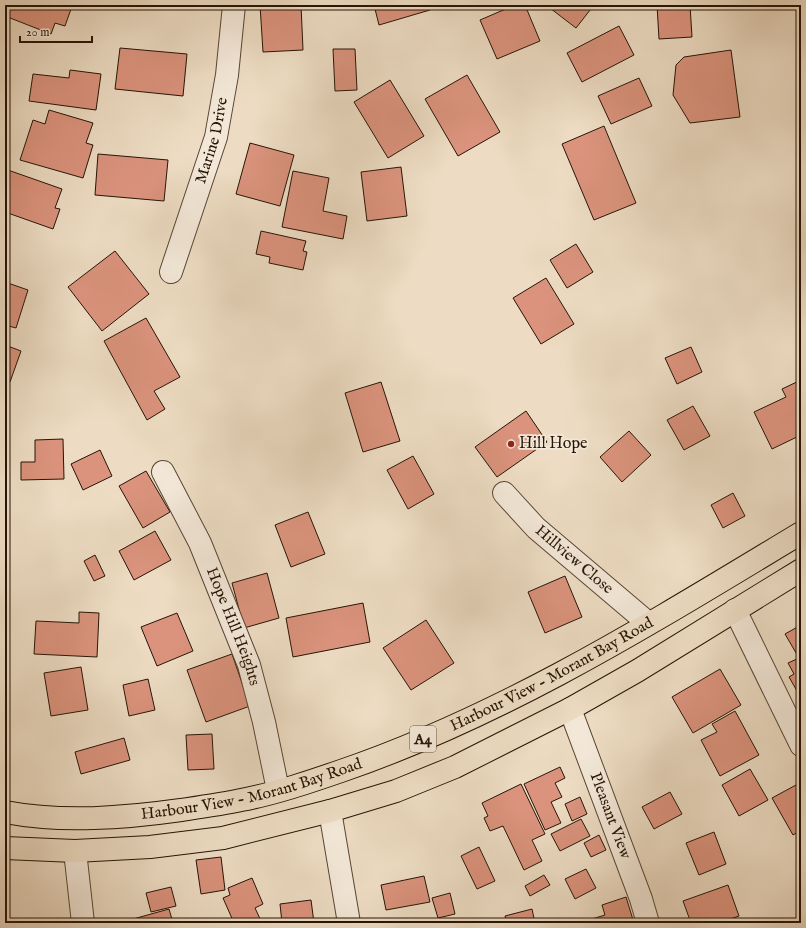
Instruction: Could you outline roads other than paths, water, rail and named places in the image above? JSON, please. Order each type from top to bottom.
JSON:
[{"type":"highway","name":"Harbour View - Morant Bay Road","points":[[5,812],[66,818],[136,816],[242,800],[310,781],[379,758],[506,701],[591,657],[801,533]]},
{"type":"highway","name":"Harbour View - Morant Bay Road","points":[[5,848],[75,851],[150,848],[223,838],[330,812],[396,791],[455,767],[570,709],[801,570]]},
{"type":"street","name":"Marine Drive","points":[[171,272],[216,137],[227,75],[234,5]]},
{"type":"street","name":"Hope Hill Heights","points":[[163,472],[200,543],[249,665],[264,722],[278,790]]},
{"type":"street","name":"Hillview Close","points":[[504,493],[536,528],[648,623]]},
{"type":"street","points":[[735,610],[801,745]]},
{"type":"street","name":"Pleasant View","points":[[570,709],[641,899],[648,923]]},
{"type":"street","points":[[330,812],[349,923]]},
{"type":"street","points":[[75,851],[83,923]]},
{"type":"place","name":"Hill Hope","points":[[511,444]]}]
